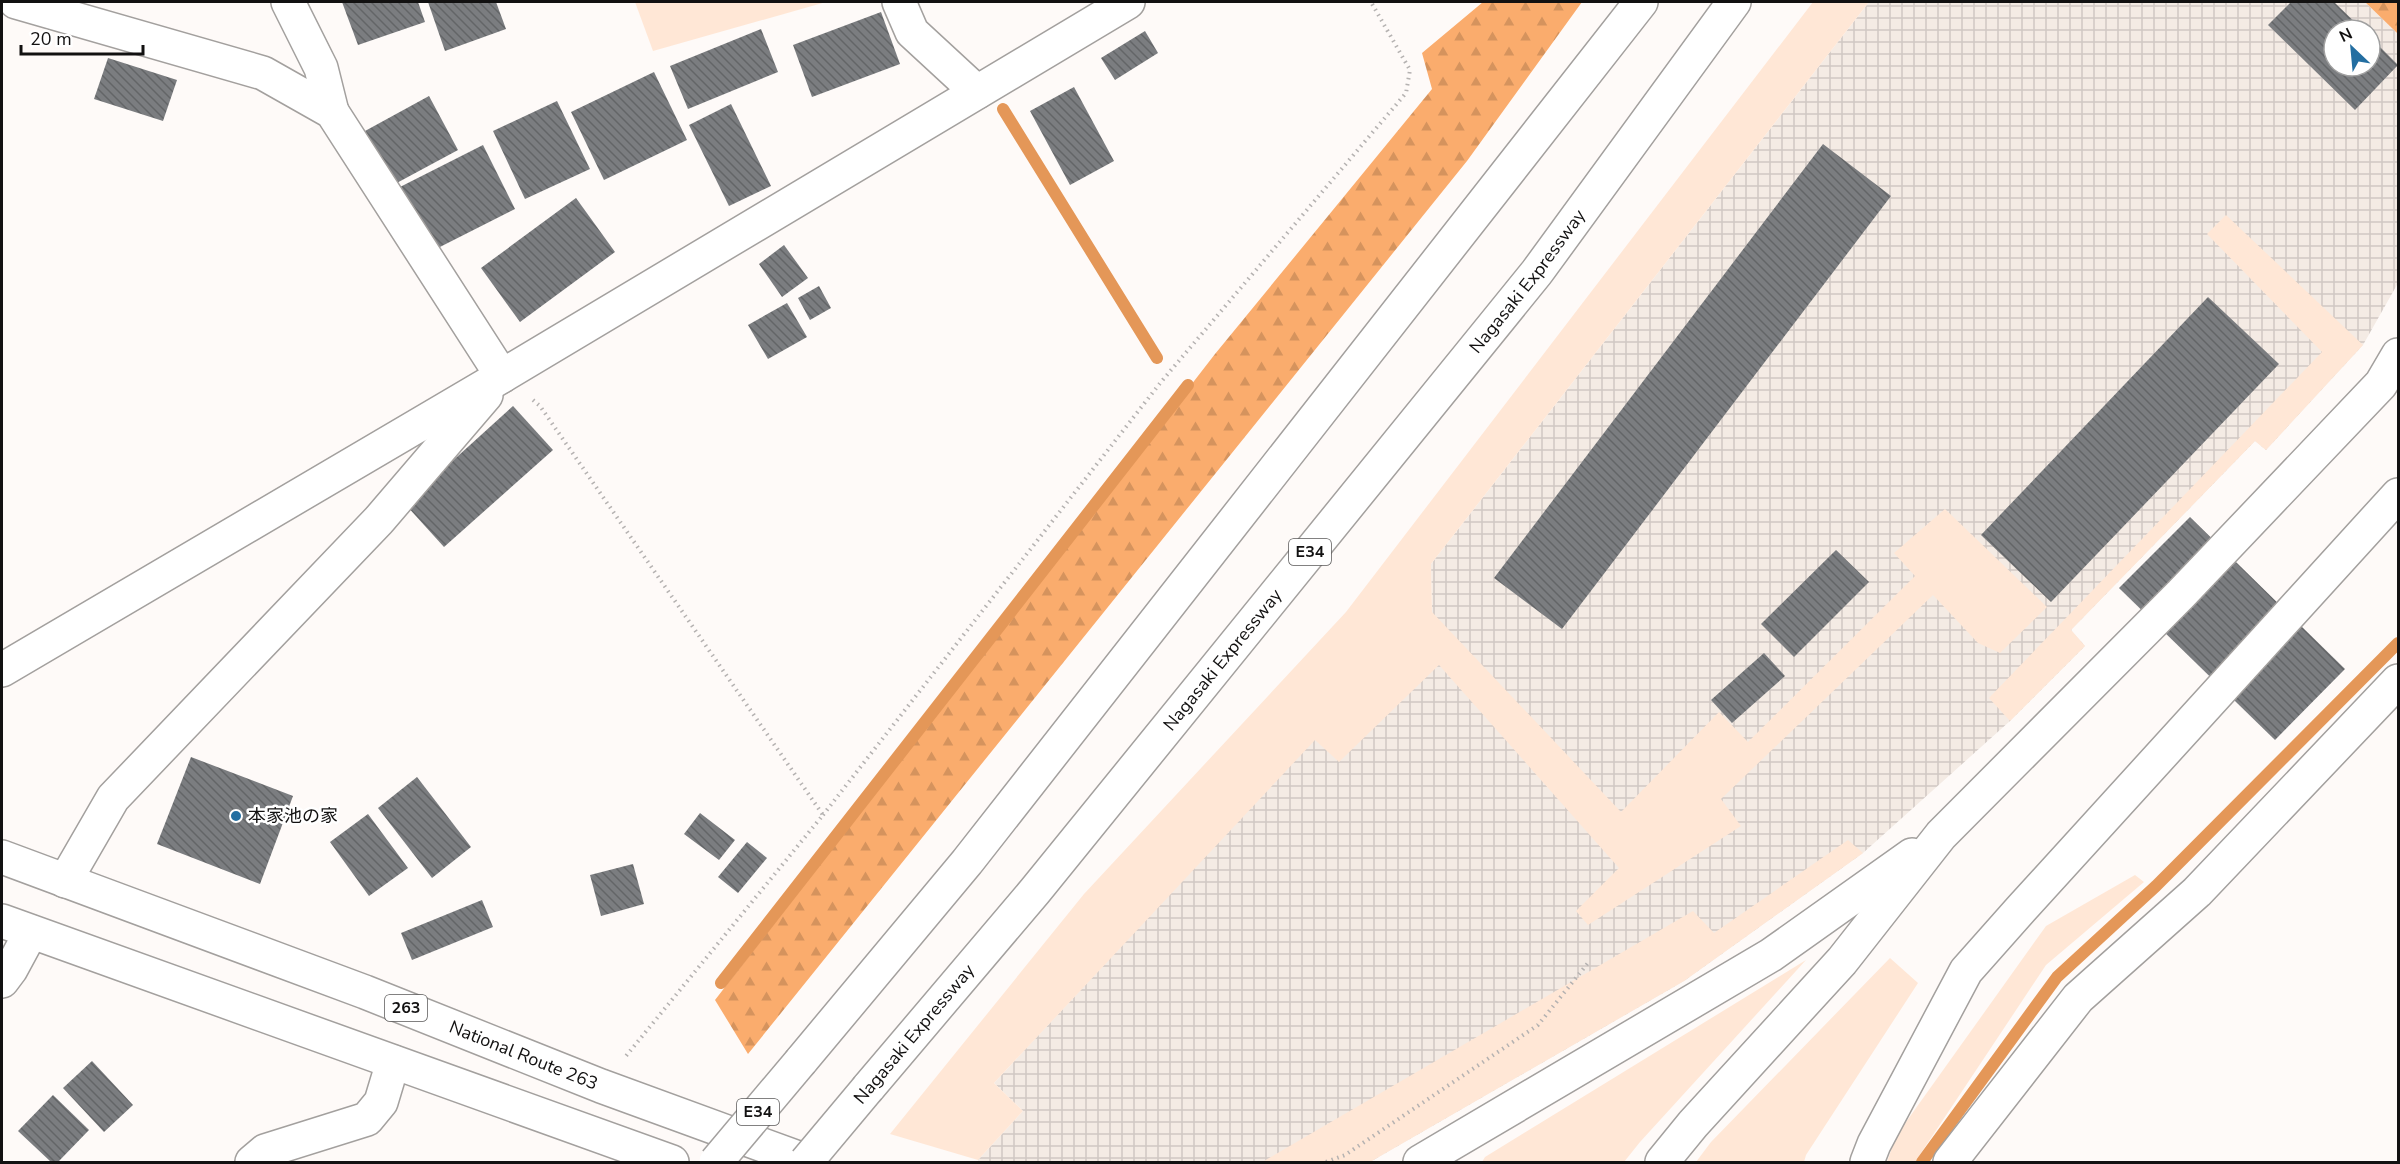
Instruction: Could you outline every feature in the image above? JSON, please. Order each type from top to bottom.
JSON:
[{"type":"main road","points":[[16,2],[263,73],[332,112]]},
{"type":"main road","points":[[288,2],[321,68],[332,112],[502,375]]},
{"type":"main road","points":[[899,2],[912,32],[977,92]]},
{"type":"main road","points":[[2,670],[1128,2]]},
{"type":"main road","name":"E34","points":[[716,1162],[967,862],[1641,2]]},
{"type":"main road","name":"Nagasaki Expressway","points":[[807,1162],[1035,891],[1537,272],[1734,2]]},
{"type":"main road","points":[[1662,1162],[1693,1124],[1842,961],[1941,835],[2181,594],[2390,376],[2398,355]]},
{"type":"main road","points":[[65,881],[113,798],[379,520],[502,375]]},
{"type":"main road","points":[[1846,1162],[1893,1079],[1966,971],[2398,495]]},
{"type":"main road","points":[[1950,1162],[2078,998],[2197,892],[2398,681]]},
{"type":"main road","points":[[1428,1160],[1771,956],[1941,835]]},
{"type":"main road","name":"National Route 263","points":[[2,857],[365,992],[601,1086],[807,1162]]},
{"type":"main road","points":[[2,981],[11,969],[16,927],[672,1162]]},
{"type":"main road","points":[[1867,1162],[1874,1144],[1966,971]]},
{"type":"main road","points":[[252,1162],[265,1151],[367,1119],[381,1102],[393,1062]]},
{"type":"path","points":[[601,1086],[823,815],[1161,382],[1406,93],[1410,70],[1371,2]]},
{"type":"path","points":[[502,375],[540,406],[823,815]]},
{"type":"path","points":[[1326,1162],[1345,1155],[1538,1025],[1588,963]]},
{"type":"shaded area","points":[[635,2],[826,2],[653,51]]},
{"type":"shaded area","points":[[1813,2],[1869,2],[1431,564],[1432,612],[1621,812],[1719,712],[1748,742],[1915,576],[1894,553],[1945,509],[2047,607],[2000,653],[1978,643],[1933,595],[1721,799],[1741,826],[1588,925],[1576,911],[1619,868],[1439,665],[1339,762],[1315,740],[994,1083],[1023,1111],[978,1160],[890,1134],[1084,894],[1346,612]]},
{"type":"shaded area","points":[[1869,2],[2365,2],[2382,18],[2322,18],[2322,78],[2382,78],[2382,18],[2398,34],[2398,283],[2363,345],[2266,450],[2255,441],[2071,630],[2085,646],[2010,721],[1863,853],[1684,981],[1370,1162],[981,1162],[978,1160],[1023,1111],[994,1083],[1432,612],[1431,564]]},
{"type":"shaded area","points":[[2226,215],[2363,345],[2266,450],[2255,441],[2071,630],[2085,646],[2010,721],[1989,698],[2322,352],[2207,234]]},
{"type":"shaded area","points":[[1848,840],[1863,853],[1684,981],[1370,1162],[1253,1162],[1264,1161],[1693,911],[1714,933]]},
{"type":"shaded area","points":[[2135,875],[2144,882],[2046,965],[1915,1162],[1887,1162],[1896,1136],[2046,926]]},
{"type":"shaded area","points":[[1890,958],[1918,983],[1806,1155],[1804,1162],[1696,1162],[1711,1142]]},
{"type":"shaded area","points":[[1806,960],[1624,1162],[1482,1162],[1485,1157]]},
{"type":"green space","points":[[1483,2],[1582,2],[1467,161],[748,1054],[715,1000],[1215,354],[1432,89],[1422,53]]},
{"type":"green space","points":[[2365,2],[2398,2],[2398,34],[2382,18]]},
{"type":"building","points":[[342,2],[418,2],[425,22],[358,45]]},
{"type":"building","points":[[428,2],[496,2],[506,29],[445,51]]},
{"type":"building","points":[[2291,2],[2334,2],[2351,18],[2322,18],[2322,78],[2268,25]]},
{"type":"building","points":[[881,12],[900,64],[812,97],[793,45]]},
{"type":"building","points":[[761,29],[778,72],[688,109],[670,66]]},
{"type":"building","points":[[1145,31],[1158,53],[1115,80],[1101,58]]},
{"type":"building","points":[[2382,49],[2398,65],[2355,110],[2322,78],[2382,78]]},
{"type":"building","points":[[108,58],[177,80],[163,121],[94,99]]},
{"type":"building","points":[[654,72],[687,140],[604,180],[571,112]]},
{"type":"building","points":[[1074,87],[1114,161],[1070,185],[1030,111]]},
{"type":"building","points":[[429,96],[458,150],[393,185],[365,131]]},
{"type":"building","points":[[557,101],[590,169],[525,199],[493,131]]},
{"type":"building","points":[[731,104],[771,186],[729,206],[689,125]]},
{"type":"building","points":[[1823,144],[1891,196],[1562,629],[1494,578]]},
{"type":"building","points":[[483,145],[515,209],[430,252],[398,188]]},
{"type":"building","points":[[576,198],[615,252],[520,322],[481,268]]},
{"type":"building","points":[[784,245],[808,278],[782,297],[759,264]]},
{"type":"building","points":[[819,286],[831,308],[810,320],[798,298]]},
{"type":"building","points":[[2208,297],[2279,364],[2051,602],[1981,535]]},
{"type":"building","points":[[787,303],[807,337],[768,359],[748,325]]},
{"type":"building","points":[[513,406],[553,450],[444,547],[405,504]]},
{"type":"building","points":[[2190,517],[2345,669],[2275,740],[2119,588]]},
{"type":"building","points":[[1836,550],[1869,582],[1794,657],[1761,624]]},
{"type":"building","points":[[1764,653],[1785,676],[1732,723],[1711,700]]},
{"type":"building","points":[[191,757],[293,796],[260,884],[157,844]]},
{"type":"building","points":[[417,777],[471,847],[432,878],[378,808]]},
{"type":"building","points":[[700,813],[735,840],[719,860],[684,834]]},
{"type":"building","points":[[368,814],[408,868],[369,896],[330,842]]},
{"type":"building","points":[[747,842],[767,858],[738,893],[718,877]]},
{"type":"building","points":[[633,864],[644,904],[601,916],[590,875]]},
{"type":"building","points":[[482,900],[493,927],[412,960],[401,933]]},
{"type":"building","points":[[92,1061],[133,1105],[104,1132],[63,1088]]},
{"type":"building","points":[[53,1095],[89,1130],[58,1162],[51,1162],[18,1131]]},
{"type":"waterway","points":[[1003,109],[1157,358]]},
{"type":"waterway","points":[[721,983],[1188,385]]},
{"type":"waterway","points":[[1922,1162],[2057,977],[2156,886],[2398,643]]},
{"type":"place","name":"本家池の家","points":[[236,816]]}]
